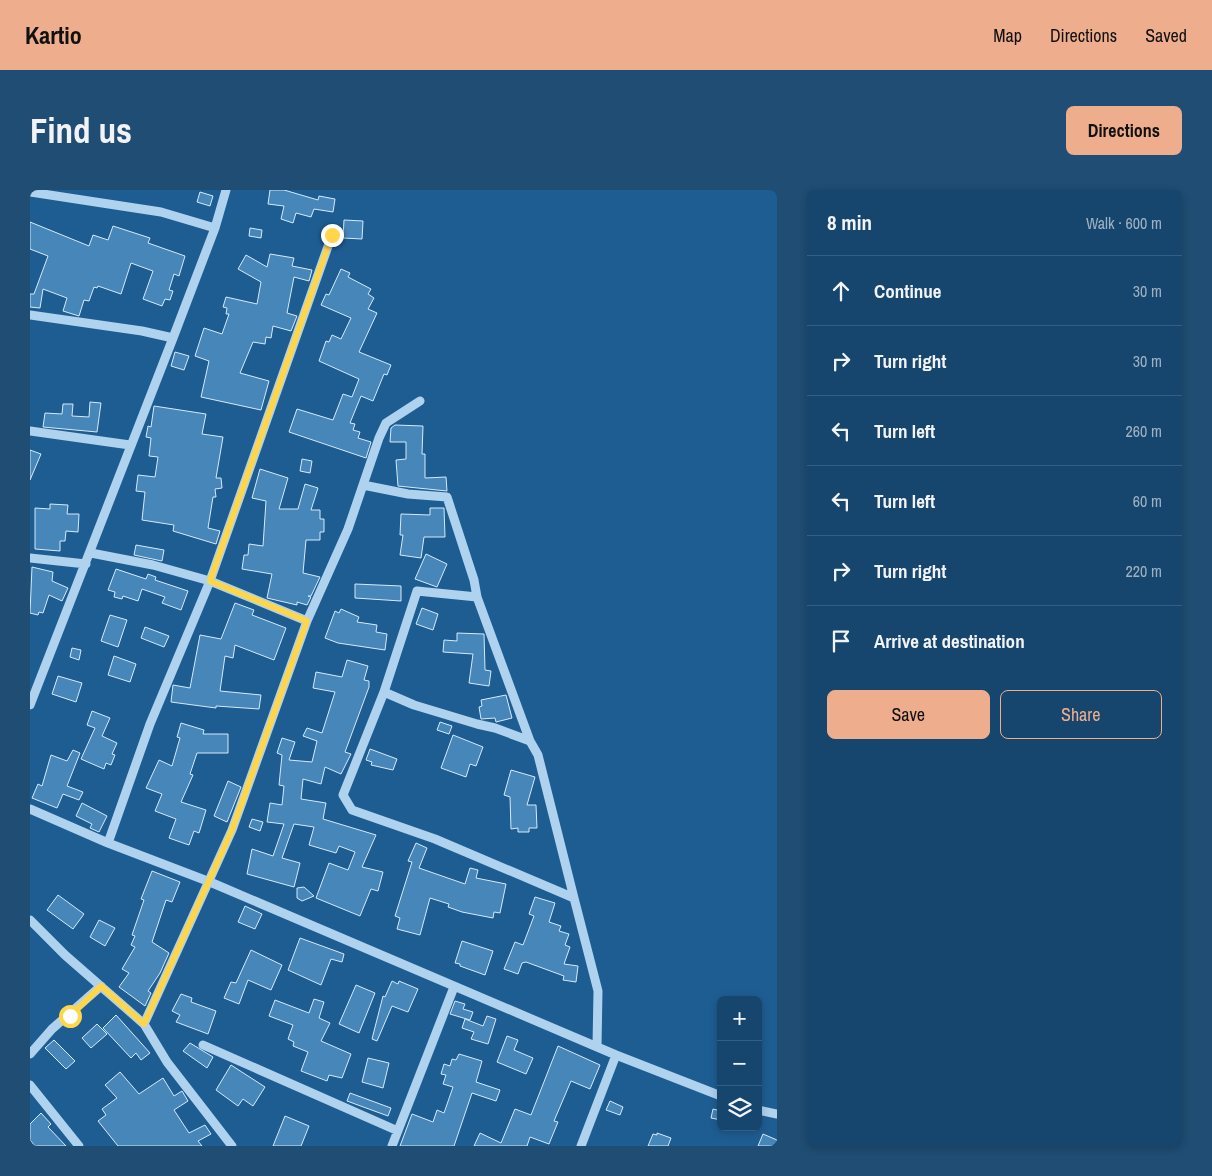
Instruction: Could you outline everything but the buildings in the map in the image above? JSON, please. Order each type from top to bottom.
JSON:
[{"type":"street","points":[[30,705],[35,679],[91,553],[130,445],[215,228],[226,190]]},
{"type":"street","points":[[30,192],[161,212],[215,228]]},
{"type":"street","points":[[108,843],[150,724],[210,581],[332,235]]},
{"type":"street","points":[[30,315],[142,331],[173,338]]},
{"type":"street","points":[[144,1024],[232,830],[307,621],[344,538],[386,423],[420,401]]},
{"type":"street","points":[[30,431],[130,445]]},
{"type":"street","points":[[363,484],[408,494],[447,497],[474,580],[477,598],[530,741],[538,756],[598,991],[597,1046]]},
{"type":"street","points":[[91,553],[153,565],[210,581],[307,621]]},
{"type":"street","points":[[30,558],[86,564]]},
{"type":"street","points":[[477,598],[418,591],[384,692],[343,795],[352,810],[435,839],[574,898]]},
{"type":"street","points":[[384,692],[414,705],[495,728],[530,741]]},
{"type":"street","points":[[30,808],[108,843],[210,882],[616,1055],[717,1094]]},
{"type":"street","points":[[30,920],[65,955],[144,1024],[168,1062],[232,1146]]},
{"type":"street","points":[[30,1054],[52,1029],[101,986]]},
{"type":"street","points":[[392,1146],[454,987]]},
{"type":"street","points":[[203,1045],[398,1131]]},
{"type":"street","points":[[581,1146],[616,1055]]},
{"type":"street","points":[[30,1085],[79,1146]]},
{"type":"street","points":[[762,1111],[777,1114]]},
{"type":"route","points":[[70,1016],[101,986],[144,1024],[232,830],[307,621],[210,581],[332,235]]}]
